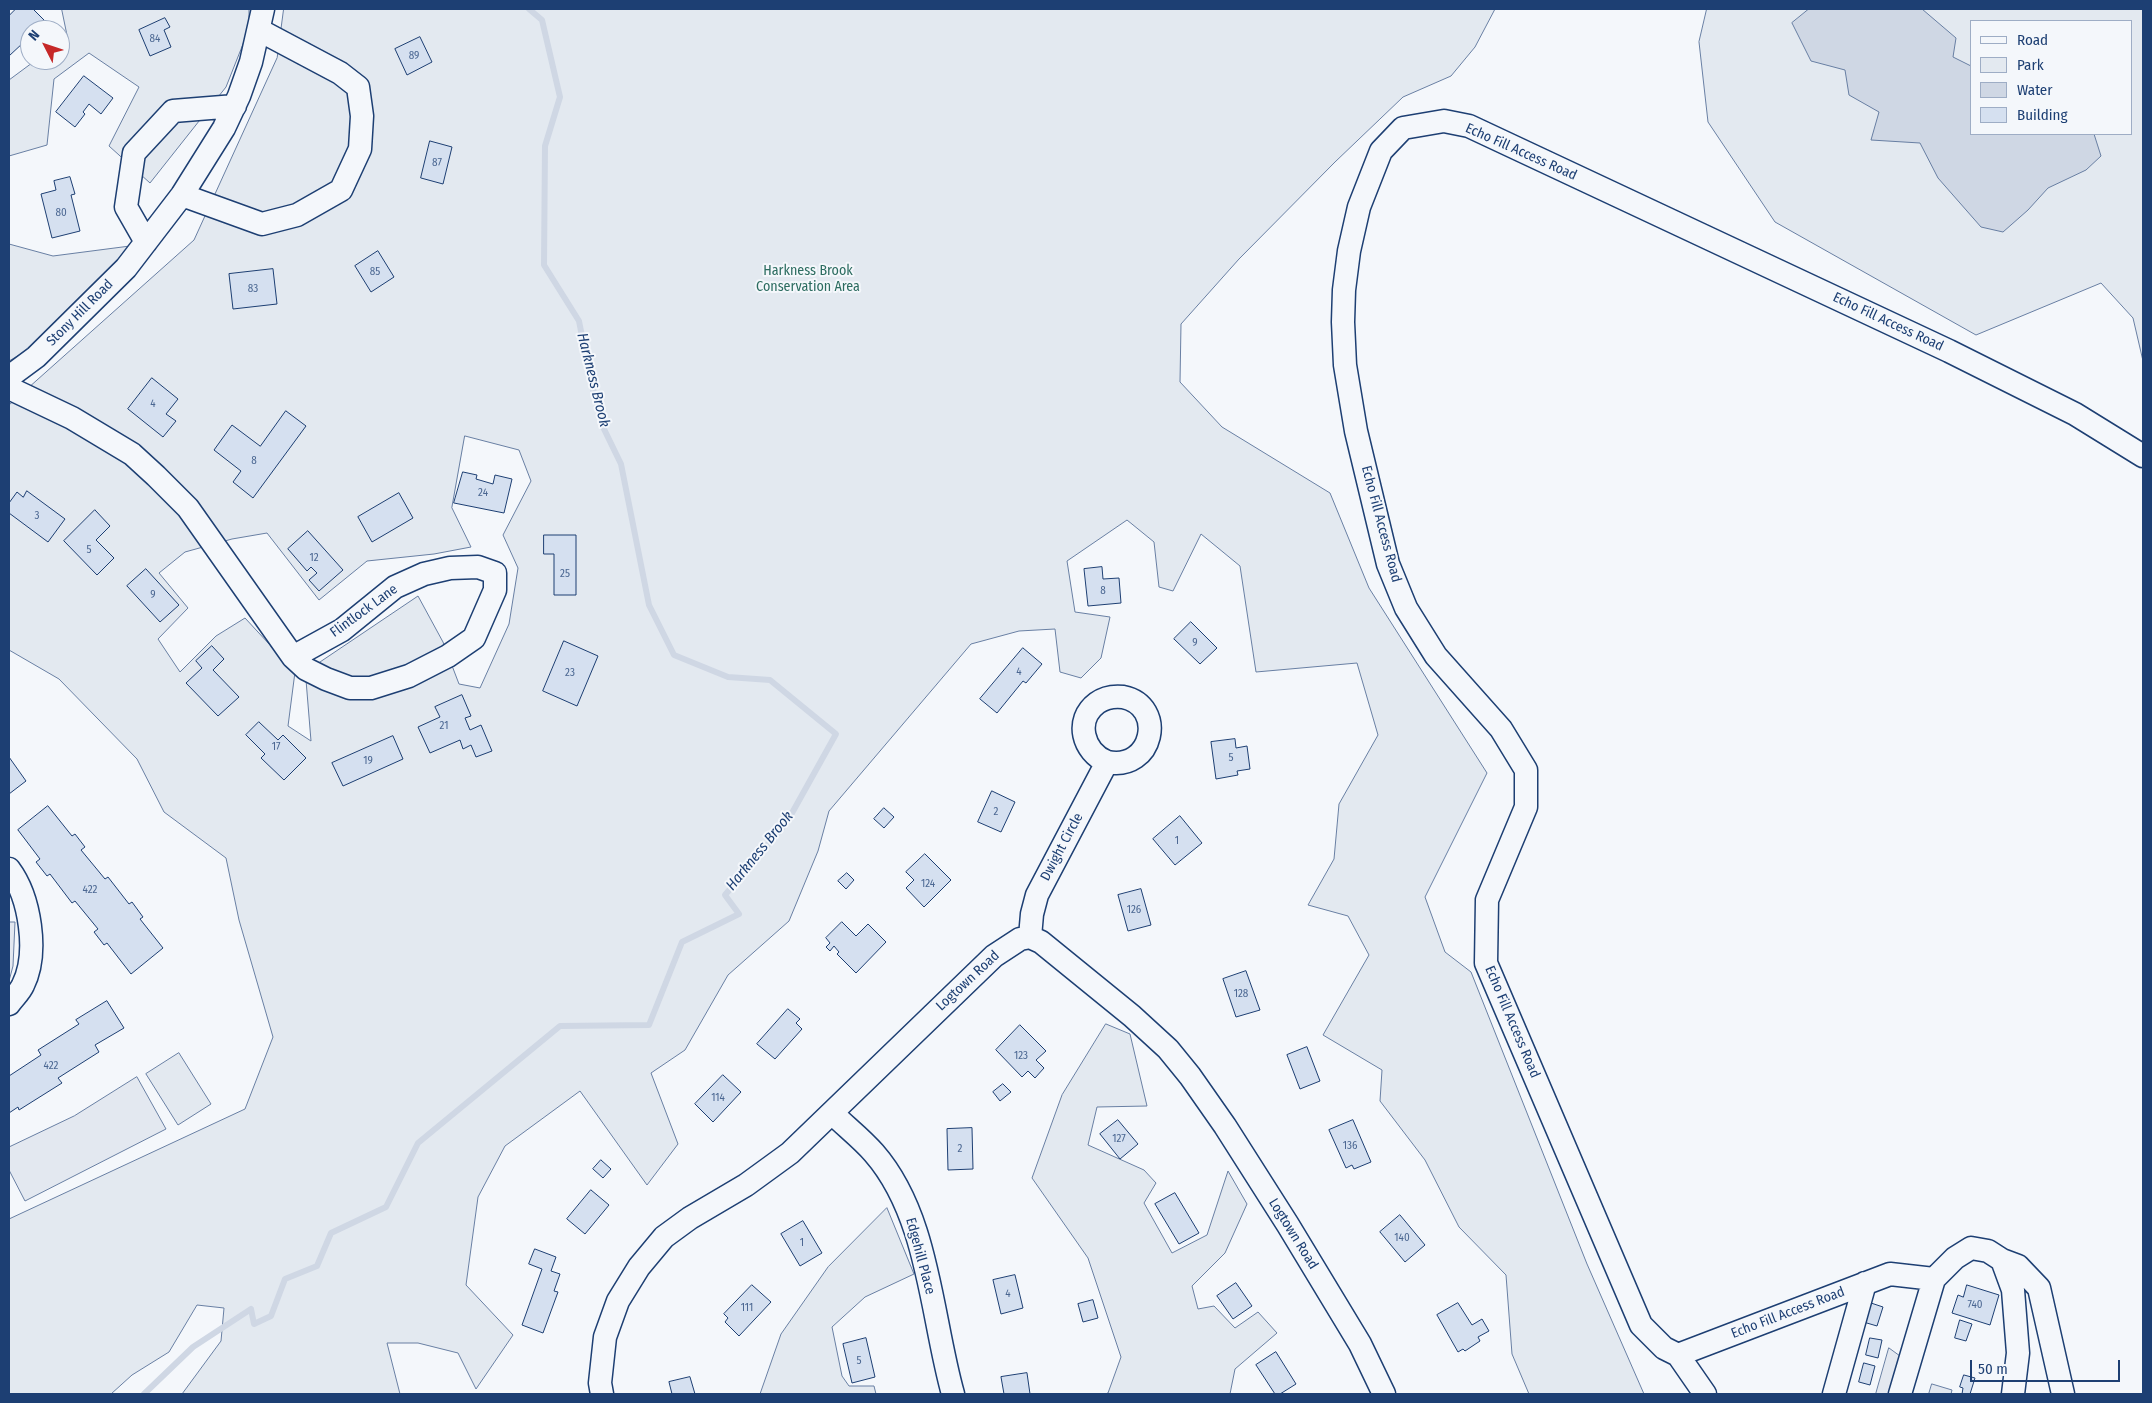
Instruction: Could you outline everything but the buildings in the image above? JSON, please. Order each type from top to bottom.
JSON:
[{"type":"street","name":"Stony Hill Road","points":[[9,377],[36,357],[126,268],[182,196],[224,128],[235,106],[251,62],[261,20]]},
{"type":"street","points":[[182,196],[262,224],[297,214],[341,190],[360,149],[362,116],[358,87],[261,20]]},
{"type":"street","points":[[146,242],[126,208],[134,153],[173,111],[235,106]]},
{"type":"street","name":"Echo Fill Access Road","points":[[1934,1279],[1890,1274],[1678,1354],[1664,1348],[1641,1325],[1486,963],[1487,900],[1526,807],[1526,770],[1501,729],[1436,656],[1406,608],[1388,564],[1356,431],[1345,365],[1344,290],[1349,251],[1359,206],[1381,151],[1403,128],[1444,121],[1469,126],[1949,351],[2075,414],[2143,456]]},
{"type":"street","name":"Flintlock Lane","points":[[9,388],[72,418],[132,454],[156,476],[188,508],[293,657],[306,669],[326,679],[350,688],[371,688],[409,676],[448,656],[474,638],[495,590],[495,573],[478,567],[450,568],[424,574],[395,587],[342,630],[293,657]]},
{"type":"street","name":"Dwight Circle","points":[[1030,937],[1032,914],[1037,895],[1106,762]]},
{"type":"street","points":[[9,869],[27,907],[31,934],[30,961],[23,986],[9,1004]]},
{"type":"street","name":"Logtown Road","points":[[602,1394],[600,1383],[605,1337],[618,1301],[639,1267],[664,1237],[690,1218],[761,1175],[790,1152],[832,1114],[994,956],[1020,938],[1030,937],[1051,948],[1132,1016],[1168,1048],[1190,1076],[1288,1225],[1360,1344],[1384,1394]]},
{"type":"street","name":"Edgehill Place","points":[[832,1114],[874,1153],[889,1175],[908,1210],[920,1243],[953,1394]]},
{"type":"street","points":[[1900,1394],[1934,1279],[1955,1258],[1971,1248],[1988,1251],[2002,1260],[2018,1266],[2039,1288],[2063,1394]]},
{"type":"street","points":[[2002,1260],[2013,1290],[2018,1353],[2012,1394]]},
{"type":"street","points":[[1834,1394],[1865,1283]]},
{"type":"street","points":[[1678,1354],[1705,1394]]},
{"type":"green space","points":[[62,9],[249,9],[249,29],[226,87],[150,183],[109,146],[139,87],[89,53],[70,67],[70,20],[64,20]]},
{"type":"green space","name":"Harkness Brook Conservation Area","points":[[284,9],[1495,9],[1475,47],[1451,76],[1403,97],[1335,162],[1239,259],[1181,324],[1180,382],[1222,427],[1330,493],[1369,588],[1487,773],[1425,897],[1445,952],[1471,972],[1587,1264],[1644,1394],[1529,1394],[1512,1354],[1506,1275],[1459,1227],[1425,1160],[1380,1101],[1382,1070],[1323,1035],[1369,955],[1348,916],[1308,905],[1334,859],[1339,804],[1378,735],[1357,663],[1256,672],[1240,566],[1201,534],[1173,591],[1159,587],[1154,542],[1127,520],[1067,561],[1075,612],[1110,617],[1101,658],[1081,678],[1060,672],[1055,629],[1019,631],[971,644],[829,811],[818,851],[789,921],[728,975],[685,1050],[651,1073],[678,1144],[647,1185],[580,1091],[505,1146],[478,1197],[466,1285],[513,1335],[476,1389],[458,1353],[418,1343],[387,1343],[400,1394],[182,1394],[221,1341],[224,1308],[197,1305],[169,1352],[132,1375],[111,1394],[9,1394],[9,1219],[245,1109],[273,1037],[239,920],[226,858],[164,812],[137,759],[59,679],[9,650],[9,405],[194,240],[277,58]],"holes":[[[465,436],[519,450],[531,481],[503,535],[518,568],[509,624],[480,688],[459,684],[443,642],[418,596],[317,664],[306,680],[311,741],[288,726],[295,672],[245,618],[216,636],[180,672],[158,639],[188,608],[159,573],[185,552],[232,539],[267,533],[319,600],[367,561],[434,554],[471,547],[452,508]]]},
{"type":"green space","points":[[1707,9],[2143,9],[2143,361],[2133,318],[2101,283],[1976,335],[1775,222],[1708,122],[1699,42]]},
{"type":"green space","points":[[22,70],[66,70],[54,79],[47,145],[9,156],[9,80]]},
{"type":"green space","points":[[9,244],[53,256],[130,246],[45,340],[9,361]]},
{"type":"green space","points":[[1106,1024],[1130,1034],[1147,1106],[1097,1107],[1088,1145],[1144,1170],[1156,1183],[1144,1203],[1172,1253],[1207,1235],[1228,1171],[1247,1204],[1225,1253],[1192,1286],[1198,1309],[1214,1306],[1235,1328],[1258,1312],[1277,1333],[1235,1369],[1230,1394],[1105,1394],[1108,1393],[1121,1357],[1088,1258],[1032,1178],[1062,1095]]},
{"type":"green space","points":[[179,1053],[211,1104],[178,1125],[146,1074]]},
{"type":"green space","points":[[887,1208],[914,1274],[865,1297],[832,1327],[842,1376],[849,1386],[874,1386],[876,1394],[760,1394],[781,1334],[828,1267]]},
{"type":"shaded area","points":[[9,922],[15,922],[13,966],[9,981]]},
{"type":"shaded area","points":[[137,1077],[166,1129],[25,1201],[9,1170],[9,1147],[74,1116]]},
{"type":"shaded area","points":[[1889,1348],[1900,1356],[1890,1394],[1876,1394]]},
{"type":"shaded area","points":[[1932,1384],[1952,1390],[1951,1394],[1929,1394]]},
{"type":"water","points":[[1809,9],[1922,9],[1956,38],[1953,57],[1970,66],[1970,135],[2094,135],[2101,156],[2086,170],[2048,188],[2028,210],[2003,232],[1981,227],[1938,178],[1920,143],[1871,140],[1879,112],[1849,95],[1845,70],[1811,61],[1792,23]]},
{"type":"waterway","name":"Harkness Brook","points":[[144,1394],[193,1347],[251,1309],[254,1324],[271,1316],[285,1279],[317,1266],[331,1233],[386,1207],[418,1143],[560,1026],[649,1025],[682,942],[739,914],[725,895],[787,822],[836,734],[770,680],[728,677],[674,655],[649,605],[621,464],[603,427],[591,382],[579,321],[544,265],[545,146],[560,97],[542,20],[529,9]]}]
